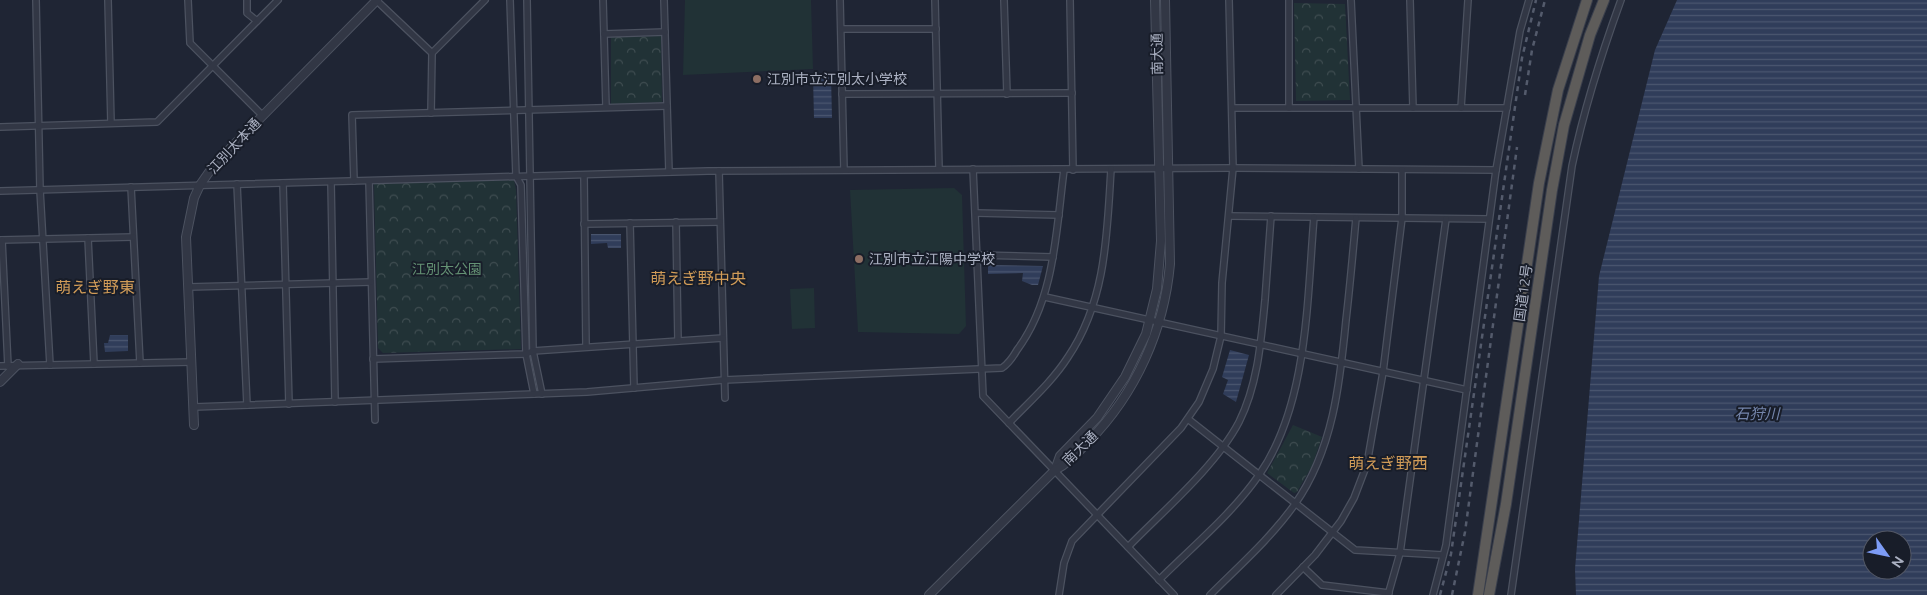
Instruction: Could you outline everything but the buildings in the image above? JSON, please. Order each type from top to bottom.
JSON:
[{"type":"highway","name":"国道12号","points":[[1478,595],[1538,183],[1558,90],[1587,0]]},
{"type":"highway","name":"国道12号","points":[[1490,595],[1506,504],[1552,190],[1564,125],[1588,44],[1604,0]]},
{"type":"street","points":[[36,0],[40,190],[50,365]]},
{"type":"street","points":[[108,0],[111,123]]},
{"type":"street","points":[[188,0],[190,43],[263,116]]},
{"type":"street","points":[[247,0],[247,13],[257,21]]},
{"type":"street","points":[[0,127],[157,122],[278,0]]},
{"type":"street","points":[[377,0],[432,53]]},
{"type":"street","name":"江別太本通","points":[[194,425],[186,237],[194,198],[200,185],[214,165],[377,0]]},
{"type":"street","points":[[431,113],[432,53],[485,0]]},
{"type":"street","points":[[510,0],[516,176],[521,185],[526,354],[534,394]]},
{"type":"street","points":[[527,0],[533,351],[542,394]]},
{"type":"street","points":[[602,0],[606,107]]},
{"type":"street","points":[[664,0],[669,172]]},
{"type":"street","points":[[840,0],[844,170]]},
{"type":"street","points":[[936,0],[939,169]]},
{"type":"street","points":[[1004,0],[1007,94]]},
{"type":"street","points":[[1070,0],[1073,170]]},
{"type":"street","name":"南大通","points":[[1055,470],[1060,456],[1097,418],[1116,392],[1134,360],[1150,320],[1157,289],[1160,266],[1156,0]]},
{"type":"street","name":"南大通","points":[[1055,470],[1067,464],[1104,425],[1120,404],[1143,364],[1159,322],[1166,294],[1170,264],[1165,0]]},
{"type":"street","points":[[1059,595],[1064,562],[1068,548],[1076,535],[1175,435],[1199,402],[1209,382],[1220,336],[1222,283],[1233,168],[1229,0]]},
{"type":"street","points":[[1289,0],[1289,108]]},
{"type":"street","points":[[1351,0],[1359,169]]},
{"type":"street","points":[[1410,0],[1413,108]]},
{"type":"street","points":[[1461,108],[1468,0]]},
{"type":"street","points":[[1434,595],[1443,555],[1496,170],[1520,31],[1529,0]]},
{"type":"street","points":[[1511,595],[1572,166],[1582,118],[1600,56],[1621,0]]},
{"type":"street","points":[[841,29],[936,29]]},
{"type":"street","points":[[604,34],[666,32]]},
{"type":"street","points":[[842,94],[1072,93]]},
{"type":"street","points":[[354,181],[352,115],[667,106]]},
{"type":"street","points":[[1232,108],[1506,108]]},
{"type":"street","points":[[0,191],[719,171],[1233,168],[1496,170]]},
{"type":"street","points":[[973,169],[983,396],[1174,595]]},
{"type":"street","points":[[1009,423],[1064,364],[1081,336],[1093,308],[1106,253],[1111,169]]},
{"type":"street","points":[[194,407],[542,394],[724,380],[1002,368],[1027,336],[1045,297],[1053,257],[1064,170]]},
{"type":"street","points":[[1276,595],[1333,532],[1354,498],[1364,474],[1372,442],[1383,372],[1402,218],[1402,170]]},
{"type":"street","points":[[719,171],[725,398]]},
{"type":"street","points":[[584,175],[586,348]]},
{"type":"street","points":[[369,181],[375,420]]},
{"type":"street","points":[[331,182],[336,402]]},
{"type":"street","points":[[283,183],[288,404]]},
{"type":"street","points":[[238,184],[247,405]]},
{"type":"street","points":[[131,187],[140,363]]},
{"type":"street","points":[[976,213],[1059,215]]},
{"type":"street","points":[[1229,216],[1490,219]]},
{"type":"street","points":[[1128,547],[1202,472],[1239,422],[1248,401],[1261,345],[1272,216]]},
{"type":"street","points":[[1159,580],[1237,503],[1260,475],[1284,429],[1302,354],[1314,217]]},
{"type":"street","points":[[1210,595],[1278,526],[1296,503],[1316,468],[1326,443],[1342,363],[1356,218]]},
{"type":"street","points":[[1303,567],[1322,586],[1388,594],[1400,553],[1446,219]]},
{"type":"street","points":[[676,222],[678,341]]},
{"type":"street","points":[[584,224],[720,222]]},
{"type":"street","points":[[630,223],[634,388]]},
{"type":"street","points":[[8,366],[1,240],[134,236]]},
{"type":"street","points":[[88,238],[94,364]]},
{"type":"street","points":[[977,255],[1053,257]]},
{"type":"street","points":[[188,287],[371,282]]},
{"type":"street","points":[[1045,297],[1467,390]]},
{"type":"street","points":[[373,359],[526,354],[533,351],[723,338]]},
{"type":"street","points":[[0,366],[18,364],[192,362]]},
{"type":"street","points":[[0,382],[18,364]]},
{"type":"street","points":[[1188,419],[1355,550],[1443,555]]},
{"type":"street","points":[[929,595],[1055,470]]},
{"type":"green space","points":[[685,0],[811,0],[813,69],[683,75]]},
{"type":"green space","points":[[1294,3],[1345,4],[1350,100],[1296,101]]},
{"type":"green space","points":[[661,36],[662,102],[611,104],[611,37]]},
{"type":"green space","name":"江別太公園","points":[[514,180],[516,190],[521,349],[383,353],[378,348],[374,184]]},
{"type":"green space","points":[[954,188],[962,195],[966,326],[959,334],[858,332],[850,190]]},
{"type":"green space","points":[[814,288],[815,328],[792,329],[790,289]]},
{"type":"green space","points":[[1293,425],[1322,437],[1312,466],[1297,492],[1294,493],[1267,473]]},
{"type":"water","name":"石狩川","points":[[1677,0],[1927,0],[1927,595],[1576,595],[1575,569],[1599,276],[1655,50]]},
{"type":"water","points":[[831,76],[832,118],[814,118],[813,77]]},
{"type":"water","points":[[591,234],[621,234],[621,248],[608,248],[607,243],[591,244]]},
{"type":"water","points":[[988,265],[1043,266],[1038,285],[1032,285],[1022,281],[1023,273],[988,274]]},
{"type":"water","points":[[110,335],[128,335],[128,351],[105,352],[104,343],[108,343]]},
{"type":"water","points":[[1230,350],[1249,355],[1236,402],[1223,394],[1228,380],[1222,377]]},
{"type":"railway","points":[[1440,595],[1451,554],[1522,58],[1536,0]]},
{"type":"railway","points":[[1525,95],[1532,50],[1545,0]]},
{"type":"railway","points":[[1452,595],[1465,532],[1517,147]]},
{"type":"place","name":"江別市立江別太小学校","points":[[757,79]]},
{"type":"place","name":"江別市立江陽中学校","points":[[859,259]]},
{"type":"district","name":"萌えぎ野中央","points":[[698,278]]},
{"type":"district","name":"萌えぎ野東","points":[[95,287]]},
{"type":"district","name":"萌えぎ野西","points":[[1388,463]]}]
